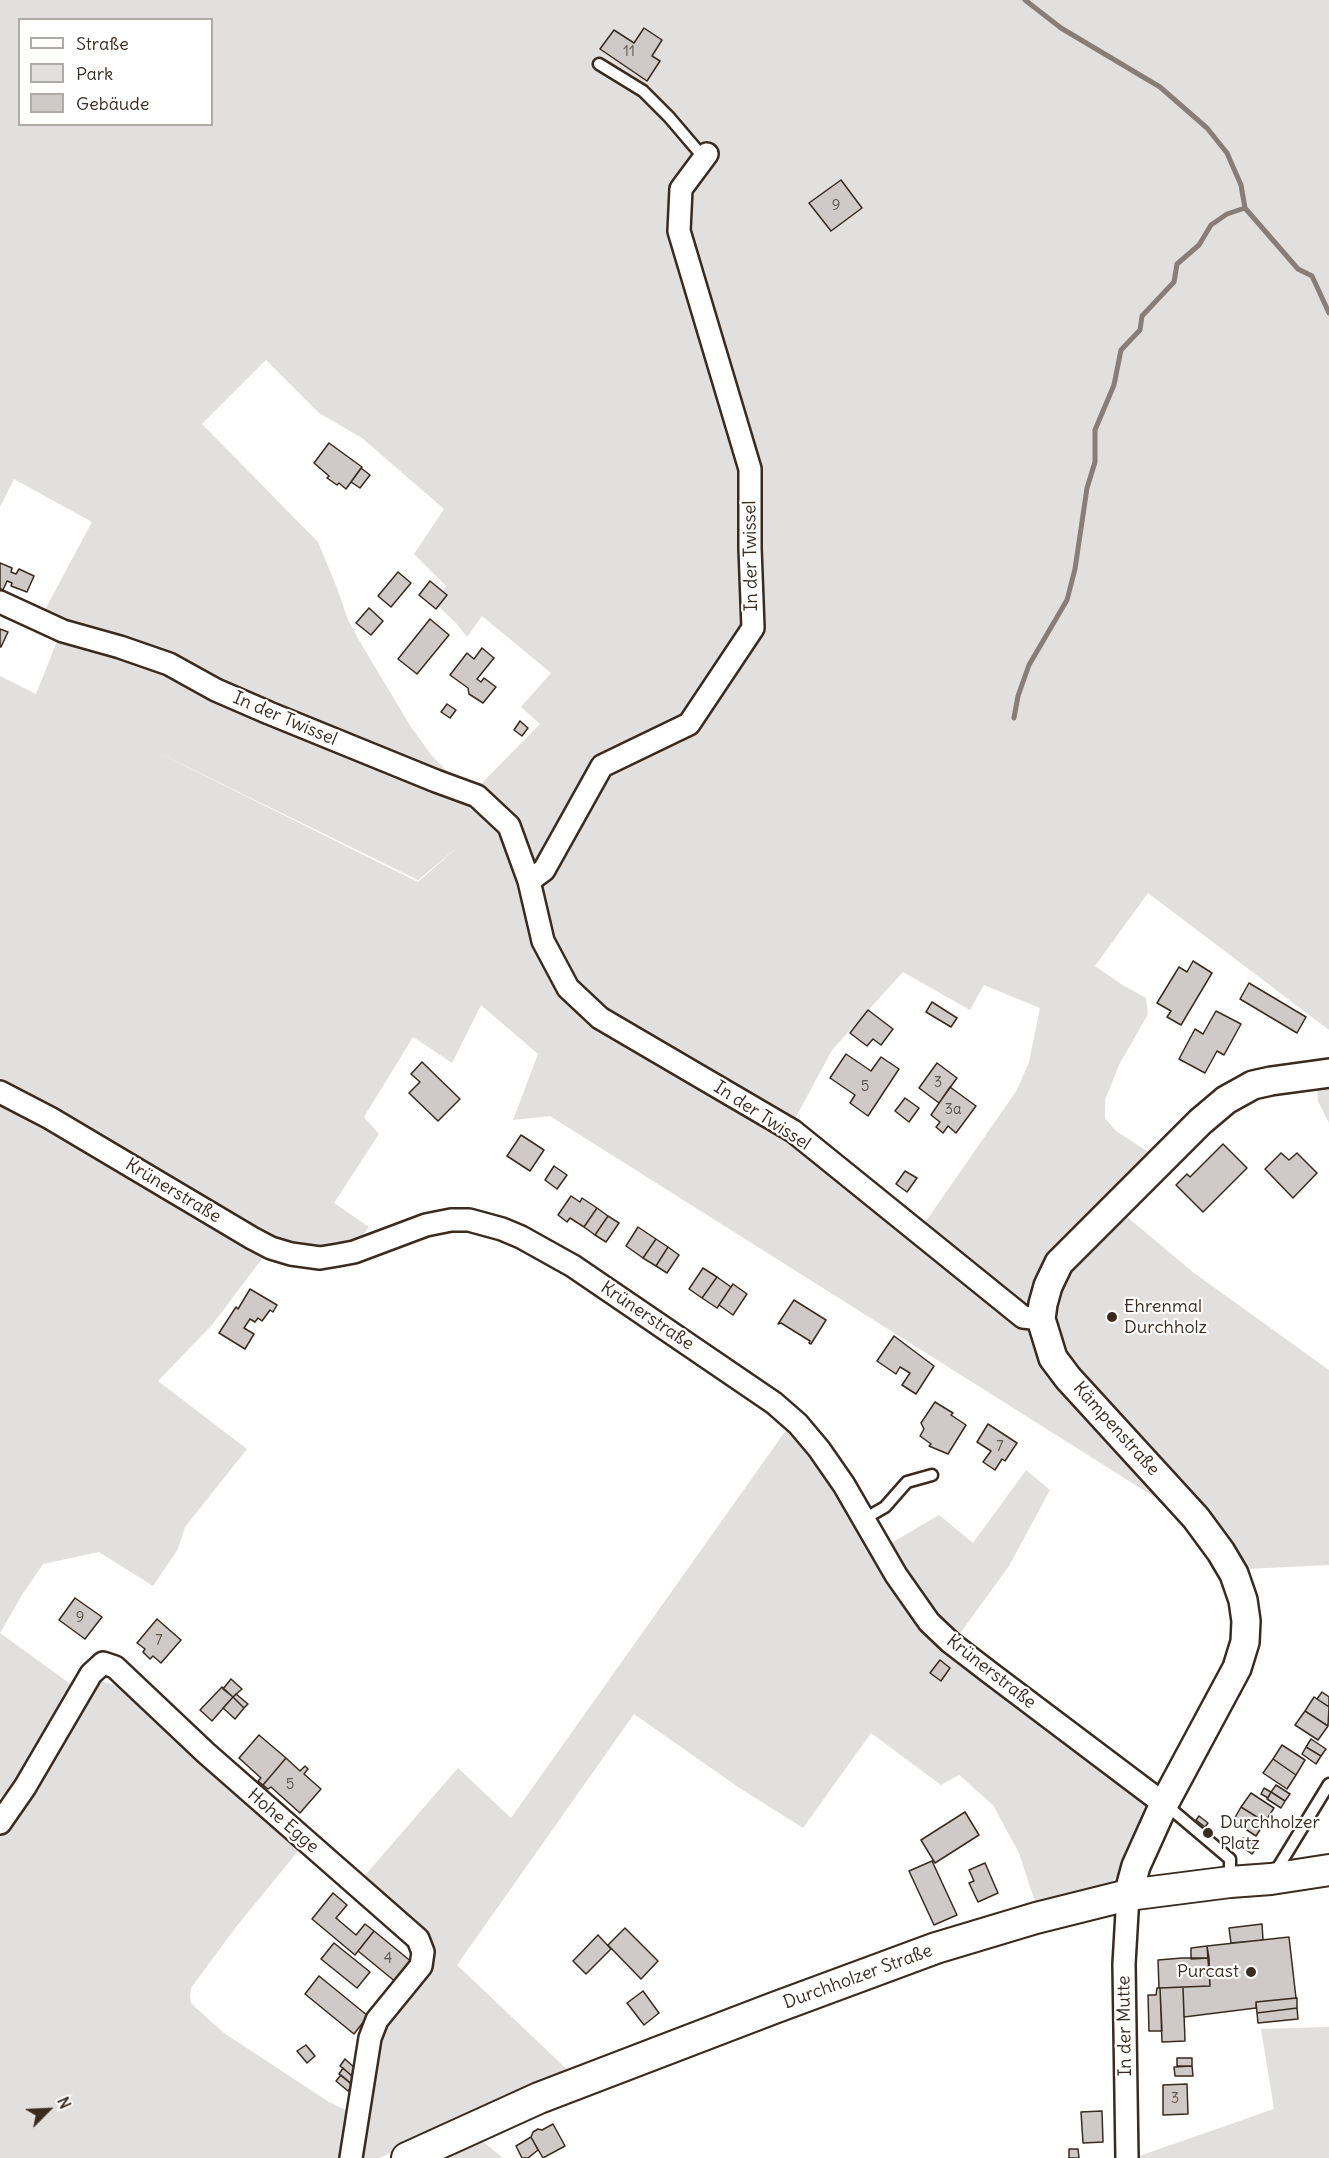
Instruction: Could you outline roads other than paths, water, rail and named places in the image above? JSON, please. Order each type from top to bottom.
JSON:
[{"type":"main road","name":"Durchholzer Straße","points":[[408,2158],[539,2098],[936,1948],[1036,1918],[1128,1895],[1329,1870]]},
{"type":"street","name":"In der Twissel","points":[[529,881],[544,870],[602,766],[689,724],[753,628],[750,469],[679,231],[681,189],[706,156]]},
{"type":"street","name":"In der Twissel","points":[[0,602],[63,631],[169,664],[216,690],[269,713],[477,796],[509,826],[529,881],[543,941],[568,988],[600,1018],[793,1131],[1023,1317],[1041,1319]]},
{"type":"street","name":"Kämpenstraße","points":[[1128,1895],[1136,1866],[1164,1804],[1237,1668],[1245,1642],[1246,1621],[1243,1600],[1234,1574],[1221,1552],[1196,1518],[1068,1378],[1053,1358],[1041,1319],[1048,1286],[1059,1263],[1200,1122],[1226,1100],[1253,1085],[1329,1073]]},
{"type":"street","name":"Krünerstraße","points":[[0,1092],[50,1118],[271,1248],[291,1254],[320,1258],[354,1252],[426,1225],[451,1220],[469,1220],[521,1237],[573,1266],[774,1403],[798,1424],[819,1449],[864,1519],[896,1575],[928,1622],[950,1642],[1164,1804]]},
{"type":"street","name":"Hohe Egge","points":[[2,1813],[25,1787],[91,1674],[103,1663],[115,1667],[206,1753],[418,1939],[423,1952],[421,1966],[377,2020],[370,2038],[351,2158]]},
{"type":"street","name":"In der Mutte","points":[[1127,2158],[1124,1964],[1128,1895]]},
{"type":"lane","points":[[599,64],[643,91],[706,156]]},
{"type":"lane","points":[[864,1519],[885,1507],[907,1482],[932,1475]]},
{"type":"lane","points":[[1271,1879],[1329,1784]]},
{"type":"lane","points":[[1164,1804],[1230,1859],[1230,1882]]},
{"type":"waterway","points":[[1025,0],[1061,28],[1160,87],[1207,128],[1227,153],[1241,185],[1245,208],[1298,269],[1312,276],[1329,313]]},
{"type":"waterway","points":[[1014,718],[1018,696],[1029,665],[1067,600],[1075,569],[1087,488],[1095,462],[1095,430],[1114,385],[1121,350],[1140,330],[1142,316],[1174,282],[1177,264],[1199,245],[1211,225],[1227,214],[1245,208]]},
{"type":"place","name":"Ehrenmal Durchholz","points":[[1112,1317]]},
{"type":"place","name":"Durchholzer Platz","points":[[1208,1833]]},
{"type":"place","name":"Purcast","points":[[1251,1972]]}]
